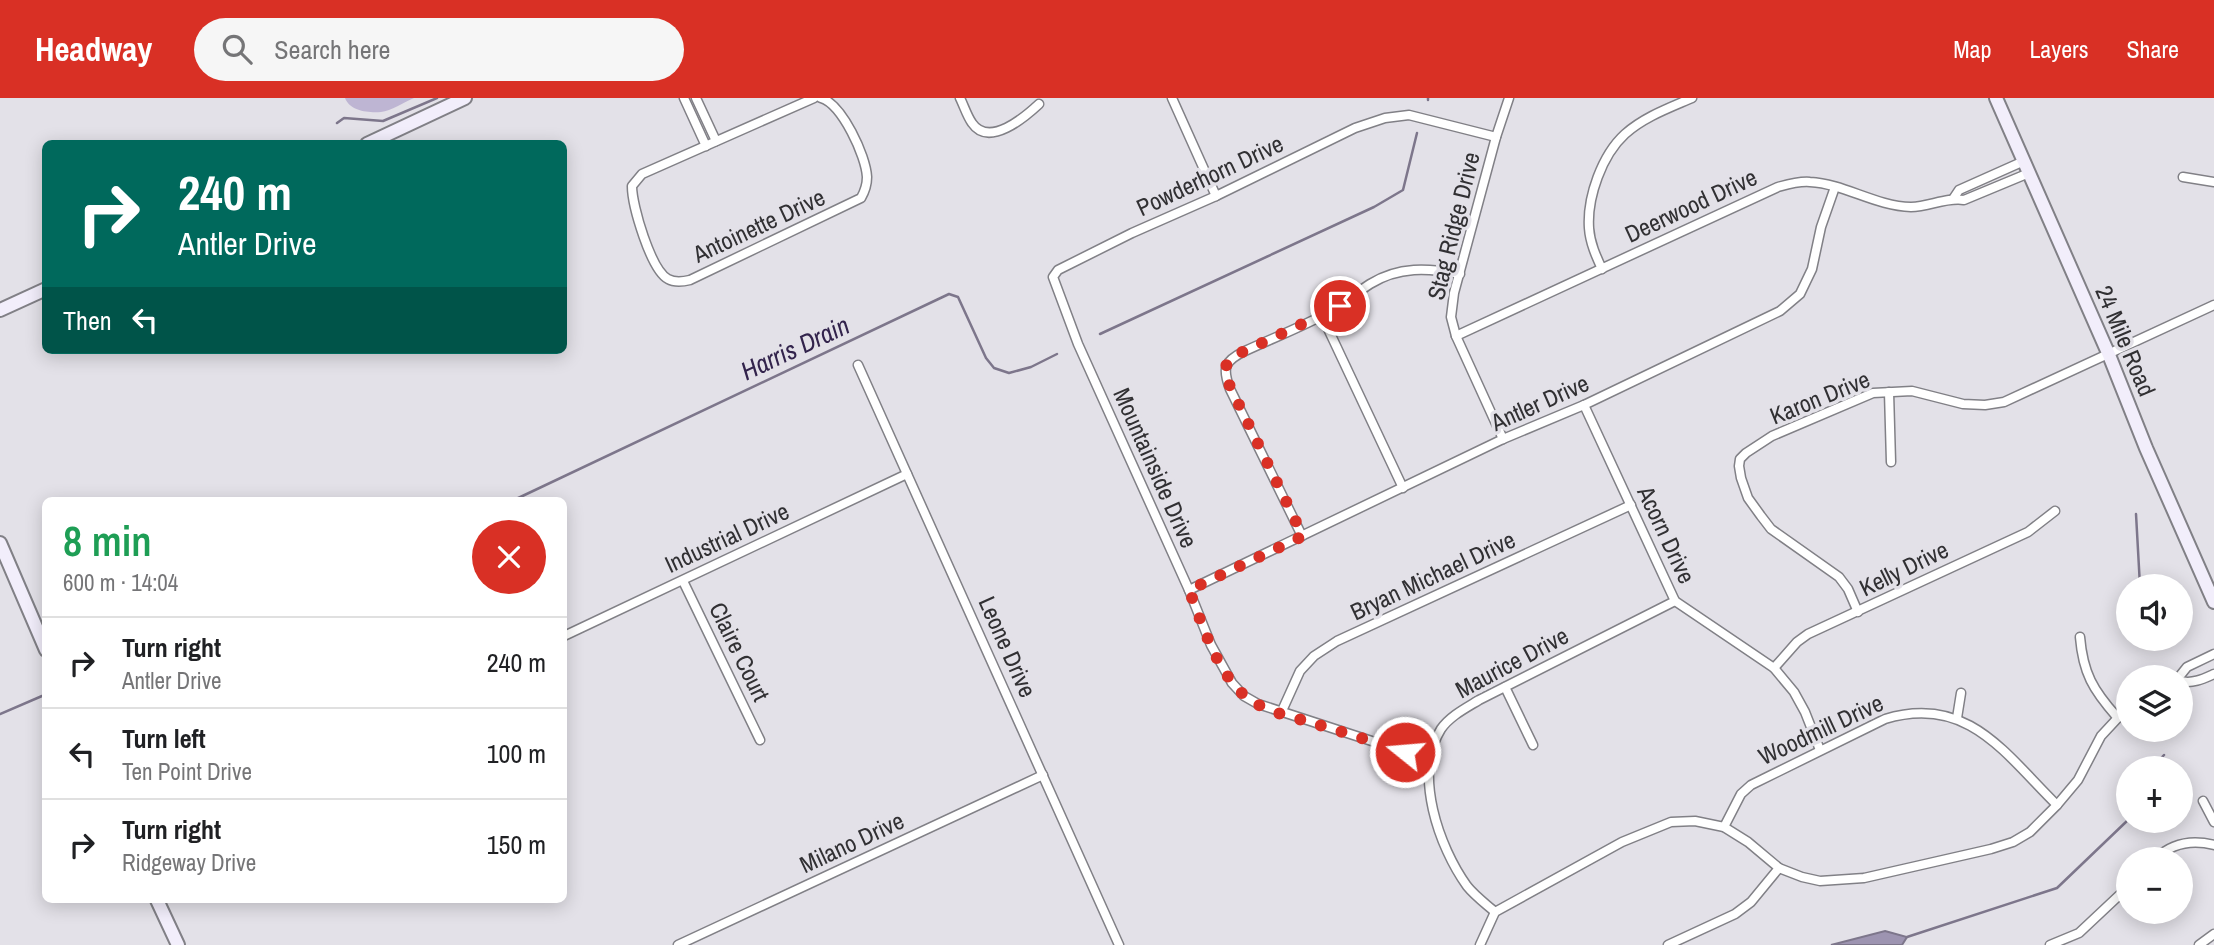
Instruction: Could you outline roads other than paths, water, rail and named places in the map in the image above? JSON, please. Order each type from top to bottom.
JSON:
[{"type":"street","points":[[388,139],[465,98]]},
{"type":"street","points":[[684,98],[706,146],[814,98]]},
{"type":"street","points":[[696,98],[716,141]]},
{"type":"street","name":"Antoinette Drive","points":[[706,146],[642,174],[632,186],[634,211],[656,266],[668,280],[675,282],[690,280],[861,198],[866,190],[866,169],[843,117],[835,105],[821,98]]},
{"type":"street","points":[[960,98],[973,125],[988,132],[1005,129],[1039,104]]},
{"type":"street","points":[[1172,98],[1216,196]]},
{"type":"street","name":"Stag Ridge Drive","points":[[1503,439],[1455,336],[1451,305],[1509,98]]},
{"type":"street","points":[[1602,269],[1592,247],[1589,228],[1590,209],[1605,159],[1625,135],[1650,117],[1692,98]]},
{"type":"street","name":"24 Mile Road","points":[[1996,98],[2109,355],[2146,448],[2210,580],[2214,602]]},
{"type":"street","name":"Powderhorn Drive","points":[[1094,380],[1053,277],[1058,270],[1354,128],[1385,118],[1409,116],[1496,137]]},
{"type":"street","name":"Deerwood Drive","points":[[1455,336],[1778,187],[1812,182],[1890,205],[1922,206],[1953,199],[1964,200],[2026,167]]},
{"type":"street","points":[[2183,177],[2214,182]]},
{"type":"street","name":"Antler Drive","points":[[1189,590],[1503,439],[1584,405],[1780,312],[1800,294],[1812,269],[1821,227],[1835,187]]},
{"type":"street","points":[[1303,536],[1230,389],[1224,374],[1227,363],[1232,357],[1322,316],[1390,274],[1427,269],[1460,274]]},
{"type":"street","points":[[0,310],[42,291]]},
{"type":"street","name":"Karon Drive","points":[[1858,612],[1848,589],[1839,577],[1771,529],[1760,516],[1748,498],[1741,478],[1739,466],[1746,453],[1772,436],[1873,393],[1912,391],[1963,404],[1985,405],[2013,398],[2214,305]]},
{"type":"street","points":[[1322,316],[1403,488]]},
{"type":"street","name":"Leone Drive","points":[[858,365],[1119,945]]},
{"type":"street","name":"Mountainside Drive","points":[[1094,380],[1189,590],[1211,646],[1232,683],[1244,696],[1281,713],[1430,760]]},
{"type":"street","points":[[1889,391],[1891,462]]},
{"type":"street","name":"Acorn Drive","points":[[1584,405],[1675,601],[1774,668],[1794,692],[1821,750]]},
{"type":"street","name":"Industrial Drive","points":[[567,635],[907,474]]},
{"type":"street","name":"Bryan Michael Drive","points":[[1281,713],[1300,671],[1314,656],[1337,641],[1631,505]]},
{"type":"street","name":"Kelly Drive","points":[[1774,668],[1797,642],[1808,634],[2028,532],[2055,511]]},
{"type":"street","points":[[0,543],[42,641]]},
{"type":"street","name":"Claire Court","points":[[683,581],[760,740]]},
{"type":"street","name":"Maurice Drive","points":[[1495,912],[1468,887],[1435,821],[1429,787],[1430,760],[1441,729],[1458,713],[1505,687],[1675,601]]},
{"type":"street","points":[[2080,637],[2081,656],[2092,686],[2116,716]]},
{"type":"street","points":[[2192,665],[2214,654]]},
{"type":"street","points":[[2193,682],[2214,674]]},
{"type":"street","points":[[1505,687],[1533,745]]},
{"type":"street","points":[[1957,718],[1961,693]]},
{"type":"street","name":"Woodmill Drive","points":[[1724,827],[1741,794],[1751,785],[1885,719],[1905,713],[1941,713],[1972,725],[1987,736],[2057,805]]},
{"type":"street","points":[[1480,945],[1495,912],[1622,842],[1671,822],[1707,822],[1724,827],[1748,842],[1779,868],[1820,881],[1882,874],[2013,842],[2030,832],[2078,780],[2101,736],[2116,718]]},
{"type":"street","name":"Milano Drive","points":[[683,944],[1043,775]]},
{"type":"street","points":[[2203,801],[2214,822]]},
{"type":"street","points":[[2172,847],[2198,842],[2214,844]]},
{"type":"street","points":[[1668,945],[1735,914],[1751,902],[1779,868]]},
{"type":"street","points":[[2050,945],[2079,933],[2116,898]]},
{"type":"street","points":[[158,903],[178,945]]},
{"type":"street","points":[[2199,945],[2214,934]]},
{"type":"waterway","points":[[337,123],[344,118],[383,121],[437,98]]},
{"type":"waterway","name":"Harris Drain","points":[[1100,334],[1374,207],[1403,190],[1417,133]]},
{"type":"waterway","name":"Harris Drain","points":[[520,497],[949,294],[958,297],[986,358],[994,368],[1009,373],[1031,367],[1057,354]]},
{"type":"waterway","points":[[2136,514],[2139,574]]},
{"type":"waterway","name":"Harris Drain","points":[[0,714],[42,696]]},
{"type":"waterway","points":[[1907,937],[2057,888],[2116,831]]}]
